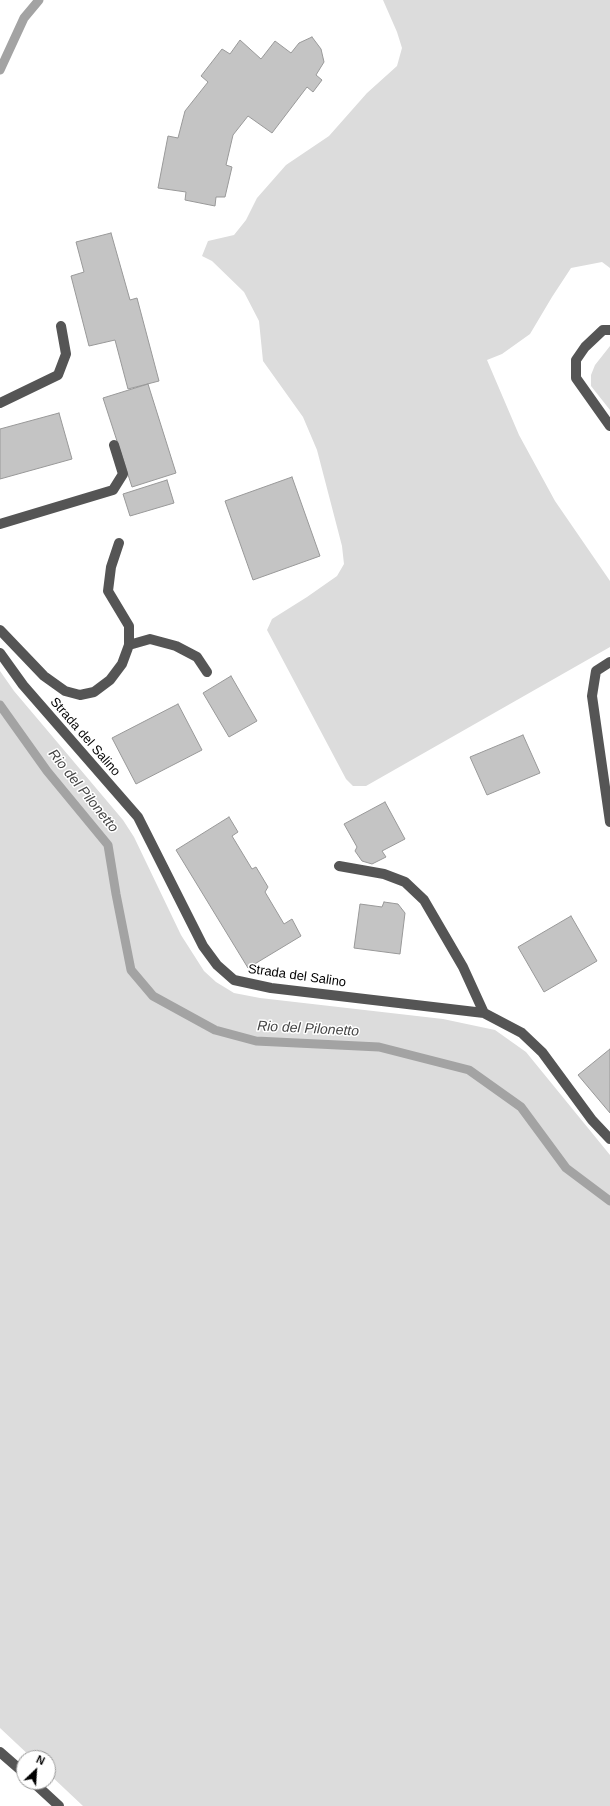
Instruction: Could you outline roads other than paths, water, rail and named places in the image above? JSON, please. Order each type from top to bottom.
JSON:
[{"type":"street","points":[[0,403],[58,374],[66,354],[61,326]]},
{"type":"street","points":[[610,330],[603,330],[585,347],[576,360],[576,378],[610,426]]},
{"type":"street","points":[[0,524],[113,490],[123,474],[114,445]]},
{"type":"street","points":[[0,630],[44,676],[65,691],[80,695],[94,692],[110,680],[122,664],[129,645],[129,626],[108,591],[111,567],[119,543]]},
{"type":"street","points":[[129,645],[150,638],[176,646],[197,657],[207,672]]},
{"type":"street","name":"Strada del Salino","points":[[0,653],[23,685],[138,817],[203,946],[217,965],[234,980],[271,988],[484,1013],[522,1033],[542,1052],[592,1120],[610,1139]]},
{"type":"street","points":[[610,662],[596,671],[592,696],[610,822]]},
{"type":"street","points":[[339,866],[384,874],[405,882],[424,900],[463,967],[484,1013]]},
{"type":"street","points":[[0,1752],[16,1766]]},
{"type":"street","points":[[42,1790],[59,1806]]},
{"type":"waterway","name":"Rio del Pilonetto","points":[[0,70],[24,18],[39,0]]},
{"type":"waterway","name":"Rio del Pilonetto","points":[[0,705],[47,771],[108,845],[131,970],[153,996],[215,1030],[256,1041],[379,1047],[469,1070],[521,1107],[566,1168],[610,1201]]}]
